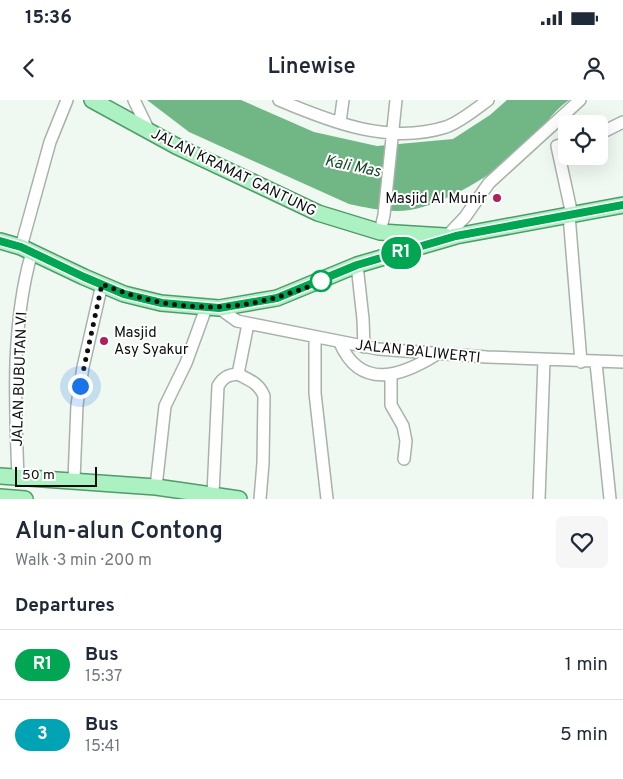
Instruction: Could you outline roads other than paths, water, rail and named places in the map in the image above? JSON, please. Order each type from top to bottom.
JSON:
[{"type":"main road","name":"JALAN KRAMAT GANTUNG","points":[[92,100],[150,132],[318,213],[380,232],[451,236]]},
{"type":"main road","points":[[0,241],[26,249],[124,294],[148,300],[212,308],[277,298],[357,265],[451,236],[623,205]]},
{"type":"main road","points":[[0,476],[156,487],[239,499]]},
{"type":"main road","points":[[131,485],[143,499]]},
{"type":"main road","points":[[0,497],[25,499]]},
{"type":"street","name":"JALAN BUBUTAN VI","points":[[18,477],[16,376],[26,249],[50,142],[66,100]]},
{"type":"street","points":[[134,100],[150,132]]},
{"type":"street","points":[[279,100],[302,104],[340,122],[394,139],[447,127],[478,104],[488,100]]},
{"type":"street","points":[[340,122],[343,100]]},
{"type":"street","points":[[380,232],[394,139],[396,100]]},
{"type":"street","points":[[451,236],[489,183],[580,100]]},
{"type":"street","points":[[608,130],[623,122]]},
{"type":"street","points":[[561,165],[570,215],[581,362]]},
{"type":"street","points":[[357,265],[364,319],[364,347]]},
{"type":"street","points":[[74,480],[77,406],[83,367],[102,284]]},
{"type":"street","points":[[156,487],[165,406],[212,308]]},
{"type":"street","name":"JALAN BALIWERTI","points":[[212,308],[248,324],[364,347],[437,354],[596,363],[623,362]]},
{"type":"street","points":[[238,374],[248,324]]},
{"type":"street","points":[[315,338],[315,393],[327,499]]},
{"type":"street","points":[[340,343],[346,357],[354,365],[365,371],[391,376],[418,366],[437,354]]},
{"type":"street","points":[[539,499],[544,360]]},
{"type":"street","points":[[596,363],[610,499]]},
{"type":"street","points":[[213,494],[218,386],[221,379],[228,375],[238,374],[254,382],[262,389],[264,396],[263,463],[260,499]]},
{"type":"street","points":[[391,376],[391,405],[404,426],[406,441],[404,458]]},
{"type":"water","name":"Kali Mas","points":[[147,100],[241,100],[314,132],[377,146],[453,139],[490,115],[507,100],[569,100],[557,110],[524,147],[471,186],[425,206],[395,211],[349,204],[189,132]]},
{"type":"place","name":"Masjid Al Munir","points":[[497,198]]},
{"type":"place","name":"Masjid Asy Syakur","points":[[104,341]]}]
